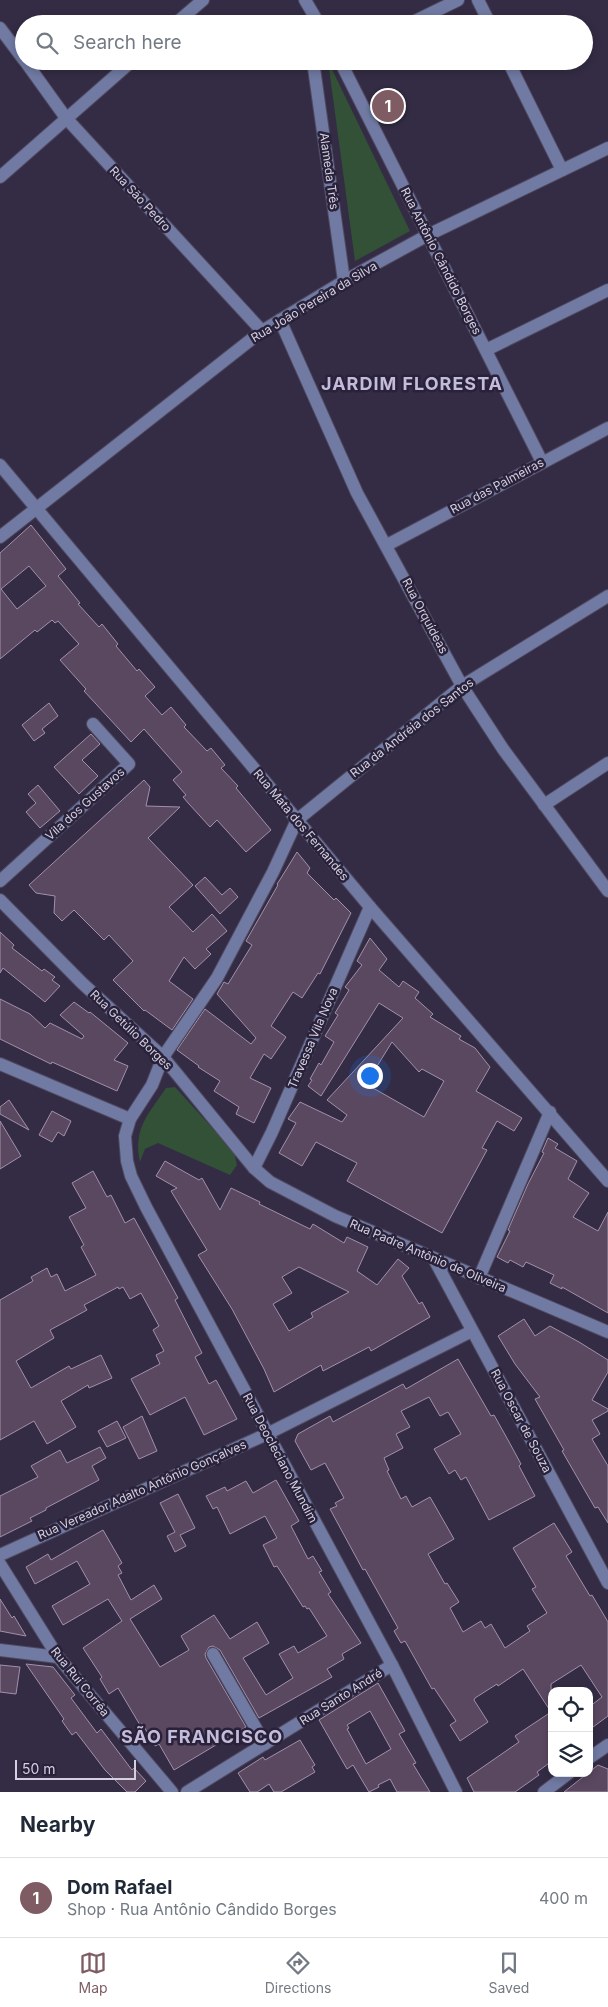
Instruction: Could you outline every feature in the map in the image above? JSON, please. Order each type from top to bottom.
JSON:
[{"type":"street","points":[[186,15],[203,0]]},
{"type":"street","points":[[305,0],[307,15]]},
{"type":"street","points":[[305,0],[314,15]]},
{"type":"street","points":[[427,15],[458,0]]},
{"type":"street","points":[[478,0],[486,15]]},
{"type":"street","name":"Rua São Pedro","points":[[0,28],[15,49]]},
{"type":"street","name":"Rua São Pedro","points":[[31,70],[66,118],[262,331]]},
{"type":"street","points":[[0,177],[122,70]]},
{"type":"street","name":"Alameda Três","points":[[315,70],[344,280]]},
{"type":"street","name":"Rua Antônio Cândido Borges","points":[[345,70],[542,462]]},
{"type":"street","points":[[512,70],[562,170]]},
{"type":"street","name":"Rua João Pereira da Silva","points":[[0,536],[262,331],[344,280],[428,235],[608,148]]},
{"type":"street","points":[[486,350],[608,290]]},
{"type":"street","name":"Rua Orquídeas","points":[[280,320],[357,493],[387,545],[462,686],[503,749],[608,891]]},
{"type":"street","name":"Rua das Palmeiras","points":[[387,545],[608,428]]},
{"type":"street","name":"Rua Mata dos Fernandes","points":[[0,465],[370,907],[608,1181]]},
{"type":"street","name":"Rua da Andréia dos Santos","points":[[297,820],[462,686],[608,596]]},
{"type":"street","name":"Vila dos Gustavos","points":[[0,881],[130,764],[93,724]]},
{"type":"street","points":[[544,805],[608,763]]},
{"type":"street","points":[[0,1064],[130,1119],[152,1085],[162,1057],[217,978],[273,872],[297,820]]},
{"type":"street","name":"Rua Getúlio Borges","points":[[0,900],[82,983],[162,1057],[254,1168]]},
{"type":"street","name":"Travessa Vila Nova","points":[[254,1168],[272,1132],[370,907]]},
{"type":"street","points":[[479,1278],[550,1112]]},
{"type":"street","name":"Rua Deocleciano Mundim","points":[[130,1119],[125,1136],[127,1161],[131,1176],[146,1208],[392,1665],[456,1792]]},
{"type":"street","name":"Rua Padre Antônio de Oliveira","points":[[254,1168],[270,1182],[334,1216],[608,1332]]},
{"type":"street","name":"Rua Oscar de Souza","points":[[434,1259],[608,1584]]},
{"type":"street","name":"Rua Vereador Adalto Antônio Gonçalves","points":[[0,1555],[267,1434],[472,1331]]},
{"type":"street","name":"Rua Rui Corrêa","points":[[0,1564],[58,1657],[172,1792]]},
{"type":"street","points":[[0,1650],[58,1657]]},
{"type":"street","points":[[213,1654],[265,1744]]},
{"type":"street","name":"Rua Santo André","points":[[187,1792],[392,1665]]},
{"type":"street","points":[[593,1755],[608,1746]]},
{"type":"street","points":[[544,1792],[564,1777]]},
{"type":"green space","points":[[329,70],[332,70],[410,231],[355,261]]},
{"type":"green space","points":[[175,1087],[234,1152],[237,1165],[230,1175],[158,1143],[145,1149],[140,1162],[139,1140],[144,1122],[166,1088]]},
{"type":"building","points":[[31,525],[66,569],[58,576],[80,603],[78,604],[99,627],[102,624],[118,644],[116,646],[137,671],[139,669],[155,687],[145,696],[162,715],[171,707],[186,725],[184,727],[207,751],[211,748],[225,765],[221,768],[238,786],[236,788],[271,830],[246,852],[217,820],[210,827],[183,797],[186,795],[173,780],[182,772],[144,729],[131,742],[84,691],[86,689],[60,660],[79,644],[58,621],[55,623],[52,620],[37,632],[35,630],[0,659],[0,553]],"holes":[[[29,566],[46,586],[17,609],[1,589]]]},
{"type":"building","points":[[49,703],[58,716],[42,729],[45,733],[34,741],[22,725]]},
{"type":"building","points":[[91,734],[100,744],[82,760],[98,776],[79,794],[54,767]]},
{"type":"building","points":[[144,780],[150,787],[146,806],[180,807],[148,838],[193,885],[169,907],[193,932],[212,914],[227,931],[206,949],[211,954],[195,969],[184,957],[169,981],[193,999],[172,1030],[144,1011],[113,980],[133,961],[109,935],[104,940],[74,910],[62,921],[54,913],[55,896],[36,893],[29,885]]},
{"type":"building","points":[[38,785],[60,811],[40,828],[26,812],[36,803],[28,794]]},
{"type":"building","points":[[297,852],[310,868],[307,873],[334,900],[336,898],[351,913],[320,974],[318,973],[302,998],[293,992],[271,1026],[286,1037],[271,1059],[264,1054],[250,1078],[271,1088],[254,1123],[236,1114],[239,1107],[214,1091],[220,1081],[198,1067],[177,1050],[205,1009],[251,1044],[256,1038],[217,994],[224,982],[228,984],[252,945],[246,941]]},
{"type":"building","points":[[205,877],[222,895],[230,888],[238,897],[220,914],[195,886]]},
{"type":"building","points":[[0,932],[14,945],[12,948],[42,971],[44,969],[55,977],[52,980],[60,986],[45,1002],[3,968],[0,973]]},
{"type":"building","points":[[370,938],[387,959],[379,970],[399,987],[403,981],[419,992],[415,998],[433,1014],[430,1017],[461,1036],[459,1039],[475,1048],[490,1067],[476,1091],[522,1118],[514,1131],[497,1121],[482,1148],[487,1150],[442,1233],[347,1181],[357,1163],[316,1142],[302,1166],[279,1153],[296,1123],[288,1119],[300,1102],[342,1122],[347,1115],[327,1100],[403,1018],[379,1003],[321,1096],[308,1086],[319,1063],[321,1065],[334,1042],[325,1036],[338,1015],[335,1013],[349,990],[345,987],[362,965],[357,961]],"holes":[[[392,1042],[419,1072],[422,1069],[444,1081],[424,1117],[366,1084]]]},
{"type":"building","points":[[0,999],[30,1014],[45,1028],[50,1023],[82,1039],[84,1036],[60,1015],[74,1002],[90,1012],[128,1043],[114,1060],[128,1066],[117,1091],[52,1062],[51,1064],[0,1039]]},
{"type":"building","points":[[9,1100],[29,1130],[0,1114],[0,1107]]},
{"type":"building","points":[[52,1111],[71,1121],[64,1136],[58,1132],[52,1142],[39,1135]]},
{"type":"building","points":[[0,1121],[21,1156],[0,1169]]},
{"type":"building","points":[[548,1138],[558,1144],[555,1148],[577,1161],[568,1179],[589,1193],[573,1217],[598,1231],[608,1212],[608,1313],[562,1287],[562,1289],[550,1283],[554,1275],[526,1262],[523,1267],[510,1260],[508,1263],[497,1257],[510,1231],[508,1230],[528,1184],[544,1153],[542,1152]]},
{"type":"building","points":[[165,1161],[199,1180],[202,1178],[220,1210],[231,1188],[310,1229],[313,1224],[344,1243],[347,1237],[368,1247],[357,1271],[377,1285],[398,1259],[409,1268],[402,1276],[419,1304],[422,1302],[430,1317],[371,1351],[369,1347],[323,1371],[321,1365],[274,1392],[232,1309],[198,1255],[207,1250],[171,1191],[177,1188],[156,1176]],"holes":[[[299,1267],[349,1292],[311,1313],[313,1317],[289,1331],[273,1304],[292,1293],[282,1277]]]},
{"type":"building","points":[[93,1171],[107,1197],[111,1195],[125,1223],[134,1218],[178,1298],[175,1300],[202,1353],[195,1357],[209,1384],[216,1380],[237,1419],[204,1435],[185,1397],[150,1415],[131,1379],[160,1364],[156,1355],[164,1351],[153,1330],[159,1326],[141,1293],[130,1299],[123,1287],[119,1289],[118,1287],[84,1305],[87,1310],[50,1330],[54,1338],[16,1361],[31,1388],[69,1366],[71,1369],[101,1355],[112,1378],[89,1388],[88,1385],[61,1401],[76,1427],[47,1444],[34,1421],[0,1440],[0,1300],[33,1281],[31,1277],[47,1268],[51,1277],[57,1274],[65,1291],[96,1275],[81,1247],[84,1245],[69,1217],[86,1208],[72,1183]]},
{"type":"building","points":[[524,1319],[535,1336],[550,1326],[608,1360],[608,1372],[592,1400],[608,1409],[608,1411],[592,1420],[600,1434],[592,1439],[608,1466],[608,1523],[598,1507],[595,1508],[562,1451],[564,1450],[535,1399],[540,1397],[515,1364],[498,1336]]},
{"type":"building","points":[[458,1359],[491,1416],[494,1415],[521,1464],[519,1466],[535,1496],[489,1520],[466,1477],[461,1480],[455,1470],[449,1474],[434,1449],[461,1434],[448,1412],[440,1416],[429,1397],[401,1411],[410,1427],[396,1434],[403,1448],[384,1458],[389,1470],[387,1471],[401,1499],[406,1496],[412,1507],[430,1497],[454,1539],[428,1554],[445,1584],[447,1583],[459,1602],[450,1608],[463,1632],[481,1621],[485,1628],[491,1624],[505,1648],[530,1631],[527,1626],[547,1613],[532,1589],[536,1587],[513,1548],[554,1523],[572,1552],[566,1556],[608,1622],[608,1716],[593,1727],[593,1704],[602,1697],[581,1665],[551,1684],[551,1687],[548,1687],[548,1707],[523,1669],[498,1686],[497,1684],[475,1698],[474,1700],[488,1722],[460,1741],[450,1725],[456,1721],[434,1688],[432,1689],[405,1641],[401,1643],[394,1631],[398,1628],[365,1569],[363,1570],[330,1509],[337,1506],[335,1503],[344,1498],[325,1463],[311,1470],[295,1441],[298,1434],[330,1416],[333,1422],[403,1384],[406,1389]]},
{"type":"building","points":[[142,1416],[157,1451],[139,1459],[123,1427]]},
{"type":"building","points":[[117,1421],[126,1438],[107,1447],[98,1431]]},
{"type":"building","points":[[100,1447],[106,1458],[92,1466],[99,1480],[46,1508],[46,1510],[30,1518],[32,1521],[0,1537],[0,1496],[38,1477],[31,1466],[60,1450],[67,1463]]},
{"type":"building","points":[[276,1480],[299,1521],[291,1526],[308,1559],[313,1556],[322,1571],[319,1572],[331,1592],[328,1594],[361,1643],[342,1654],[344,1659],[327,1669],[332,1677],[259,1718],[220,1650],[213,1646],[209,1647],[205,1654],[206,1658],[246,1727],[174,1770],[159,1744],[155,1746],[142,1723],[140,1725],[118,1688],[109,1694],[100,1679],[102,1677],[83,1648],[122,1621],[108,1599],[63,1625],[52,1606],[90,1584],[77,1561],[35,1584],[26,1567],[48,1554],[51,1560],[103,1530],[122,1563],[118,1566],[122,1573],[118,1575],[131,1600],[154,1585],[162,1599],[130,1619],[160,1667],[189,1650],[181,1636],[214,1615],[230,1639],[257,1622],[269,1643],[243,1658],[266,1695],[293,1678],[279,1654],[294,1646],[298,1653],[327,1636],[309,1608],[303,1607],[277,1566],[274,1567],[263,1545],[277,1538],[265,1516],[230,1534],[217,1507],[213,1509],[206,1496],[225,1487],[227,1491],[246,1481],[253,1493]]},
{"type":"building","points":[[178,1494],[195,1528],[180,1535],[186,1546],[175,1552],[167,1536],[175,1532],[160,1503]]},
{"type":"building","points":[[0,1599],[12,1618],[14,1616],[26,1636],[0,1631]]},
{"type":"building","points":[[26,1664],[53,1667],[75,1695],[71,1698],[97,1733],[101,1729],[132,1770],[134,1768],[146,1781],[135,1792],[127,1792],[105,1770],[76,1732],[72,1735],[62,1721],[64,1719]]},
{"type":"building","points":[[0,1665],[20,1667],[16,1694],[0,1692]]},
{"type":"building","points":[[378,1683],[405,1731],[399,1734],[416,1763],[413,1764],[430,1792],[397,1792],[390,1779],[369,1792],[353,1765],[347,1769],[319,1720]],"holes":[[[370,1711],[391,1749],[366,1764],[347,1729],[349,1728],[347,1725]]]},
{"type":"building","points":[[548,1714],[548,1764],[537,1772],[539,1775],[515,1792],[474,1792],[467,1778],[519,1742],[515,1736]]},
{"type":"building","points":[[300,1740],[315,1765],[312,1767],[315,1772],[281,1792],[274,1792],[269,1784],[257,1792],[250,1792],[238,1773],[263,1757],[265,1760]]},
{"type":"building","points":[[598,1765],[608,1769],[608,1792],[564,1792],[583,1777],[593,1777],[593,1769]]},
{"type":"place","name":"Dom Rafael","points":[[388,106]]},
{"type":"district","name":"JARDIM FLORESTA","points":[[412,384]]},
{"type":"district","name":"SÃO FRANCISCO","points":[[202,1737]]}]
